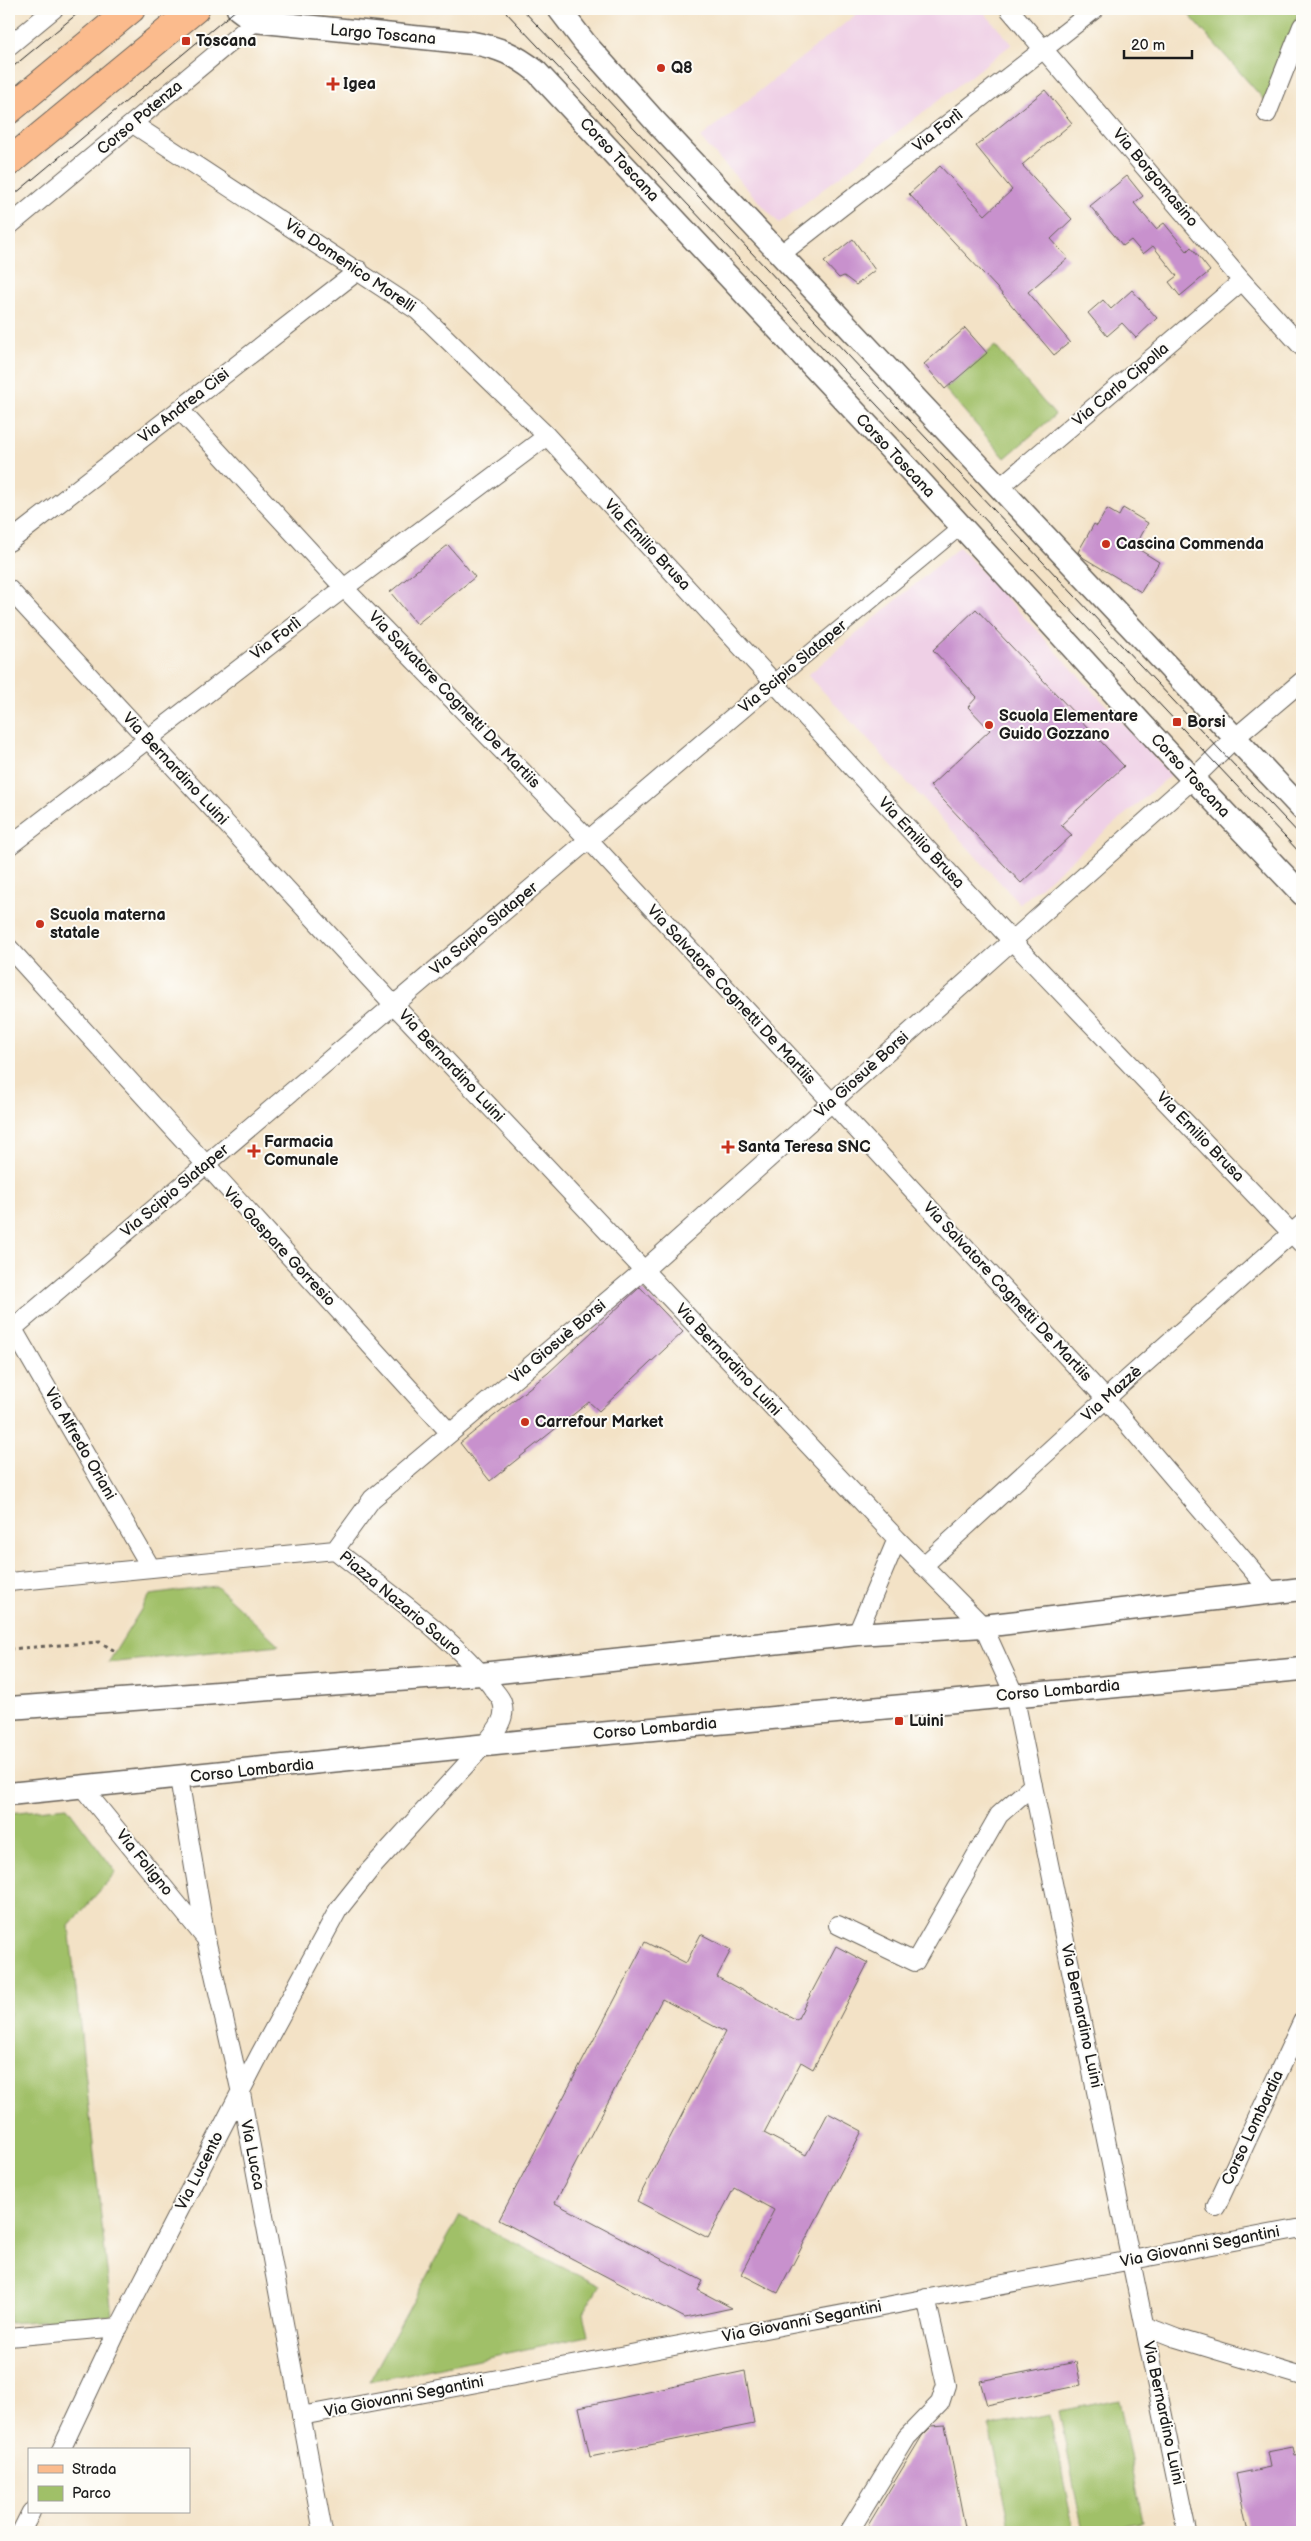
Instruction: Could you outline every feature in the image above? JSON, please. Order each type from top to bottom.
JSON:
[{"type":"main road","points":[[9,110],[131,9]]},
{"type":"main road","points":[[9,162],[195,9]]},
{"type":"street","points":[[9,46],[54,9]]},
{"type":"street","name":"Via Borgomasino","points":[[1008,9],[1044,48],[1242,281],[1302,347]]},
{"type":"street","name":"Via Forlì","points":[[781,254],[1095,9]]},
{"type":"street","points":[[560,10],[585,43],[654,120],[1302,809]]},
{"type":"street","name":"Largo Toscana","points":[[254,13],[473,43]]},
{"type":"street","name":"Corso Potenza","points":[[9,226],[132,124],[254,13]]},
{"type":"street","points":[[1267,114],[1302,26]]},
{"type":"street","name":"Corso Toscana","points":[[473,43],[496,48],[514,55],[536,71],[1302,894]]},
{"type":"street","name":"Via Domenico Morelli","points":[[132,124],[359,270],[418,311],[547,436]]},
{"type":"street","name":"Via Andrea Cisi","points":[[9,542],[359,270]]},
{"type":"street","name":"Via Carlo Cipolla","points":[[1000,488],[1242,281]]},
{"type":"street","name":"Via Salvatore Cognetti De Martiis","points":[[180,410],[344,588],[589,840],[830,1103],[1106,1399],[1271,1592]]},
{"type":"street","name":"Via Forlì","points":[[9,846],[147,738],[547,436]]},
{"type":"street","name":"Via Emilio Brusa","points":[[547,436],[1012,941],[1299,1234]]},
{"type":"street","name":"Via Scipio Slataper","points":[[10,1327],[205,1166],[774,682],[960,528]]},
{"type":"street","name":"Via Bernardino Luini","points":[[9,589],[394,1005],[897,1539],[983,1626],[1014,1694],[1187,2532]]},
{"type":"street","name":"Via Giosuè Borsi","points":[[335,1550],[372,1499],[644,1270],[1193,779],[1236,737],[1302,681]]},
{"type":"street","name":"Via Gaspare Gorresio","points":[[9,948],[205,1166],[450,1433]]},
{"type":"street","name":"Via Mazzè","points":[[923,1566],[1106,1399],[1299,1234]]},
{"type":"street","name":"Via Alfredo Oriani","points":[[10,1327],[151,1568]]},
{"type":"street","points":[[856,1634],[897,1539]]},
{"type":"street","name":"Piazza Nazario Sauro","points":[[9,1582],[335,1550],[451,1644],[481,1674],[502,1701],[503,1715],[497,1730],[370,1871],[338,1910]]},
{"type":"street","points":[[9,1708],[481,1674],[856,1634],[983,1626],[1302,1589]]},
{"type":"street","name":"Corso Lombardia","points":[[9,1794],[1014,1694],[1302,1669]]},
{"type":"street","name":"Via Lucca","points":[[179,1778],[206,1939],[241,2093],[323,2532]]},
{"type":"street","points":[[838,1925],[915,1962],[999,1815],[1033,1785]]},
{"type":"street","name":"Via Foligno","points":[[82,1787],[206,1939]]},
{"type":"street","name":"Via Lucento","points":[[62,2448],[119,2327],[338,1910]]},
{"type":"street","name":"Corso Lombardia","points":[[1216,2207],[1302,2022]]},
{"type":"street","name":"Via Giovanni Segantini","points":[[301,2416],[1302,2228]]},
{"type":"street","points":[[849,2532],[907,2437],[940,2403],[946,2385],[926,2298]]},
{"type":"street","points":[[1145,2326],[1176,2338],[1302,2376]]},
{"type":"street","points":[[9,2337],[119,2327]]},
{"type":"street","points":[[21,2532],[30,2514]]},
{"type":"path","points":[[9,1649],[100,1642],[115,1651]]},
{"type":"shaded area","points":[[863,9],[981,9],[1012,44],[779,223],[700,138]]},
{"type":"shaded area","name":"Scuola Elementare Guido Gozzano","points":[[959,547],[1171,775],[1020,904],[808,675]]},
{"type":"green space","points":[[1184,9],[1301,9],[1266,102]]},
{"type":"green space","points":[[995,346],[1055,415],[1005,458],[945,389]]},
{"type":"green space","points":[[216,1586],[279,1645],[108,1663],[150,1595]]},
{"type":"green space","points":[[67,1807],[116,1872],[69,1926],[112,2316],[9,2323],[9,1813]]},
{"type":"green space","points":[[460,2215],[599,2286],[583,2312],[588,2336],[369,2382]]},
{"type":"green space","points":[[1119,2399],[1143,2522],[1083,2532],[1059,2411]]},
{"type":"green space","points":[[1050,2414],[1074,2532],[1011,2532],[990,2426]]},
{"type":"building","points":[[1045,90],[1072,123],[1022,165],[1072,219],[1051,239],[1068,258],[1028,292],[1070,342],[1054,355],[997,288],[909,194],[940,166],[985,215],[1012,190],[976,146]]},
{"type":"building","points":[[1127,176],[1143,196],[1134,203],[1156,229],[1164,223],[1187,251],[1191,247],[1210,271],[1180,296],[1169,282],[1177,276],[1153,246],[1143,254],[1131,240],[1123,246],[1090,206]]},
{"type":"building","points":[[853,239],[875,270],[856,285],[844,276],[839,278],[824,262]]},
{"type":"building","points":[[1132,290],[1157,318],[1136,338],[1122,323],[1107,336],[1088,313],[1103,300],[1111,309]]},
{"type":"building","points":[[965,328],[987,353],[945,389],[924,364]]},
{"type":"building","name":"Cascina Commenda","points":[[1123,508],[1148,523],[1135,547],[1159,562],[1141,592],[1084,558],[1078,552],[1094,524],[1097,526],[1107,509],[1119,516]]},
{"type":"building","points":[[448,545],[475,577],[417,624],[390,592]]},
{"type":"building","points":[[976,609],[1124,766],[1061,825],[1072,835],[1021,883],[930,786],[990,730],[968,707],[977,697],[933,650]]},
{"type":"building","points":[[640,1287],[683,1332],[599,1411],[589,1402],[490,1481],[460,1443],[548,1373]]},
{"type":"building","points":[[701,1934],[731,1950],[717,1977],[797,2020],[836,1946],[868,1963],[813,2069],[801,2062],[764,2133],[806,2155],[828,2113],[862,2131],[778,2293],[741,2274],[774,2210],[734,2188],[708,2238],[637,2201],[725,2032],[662,1999],[555,2203],[703,2281],[698,2290],[732,2308],[685,2318],[499,2220],[645,1942],[686,1963]]},
{"type":"building","points":[[1076,2362],[1081,2385],[987,2405],[980,2381]]},
{"type":"building","points":[[745,2371],[754,2424],[590,2457],[579,2407]]},
{"type":"building","points":[[945,2425],[966,2532],[864,2532],[922,2436],[932,2426]]},
{"type":"building","points":[[1293,2447],[1295,2456],[1302,2455],[1302,2532],[1248,2532],[1236,2474],[1270,2467],[1267,2452]]},
{"type":"tram line","points":[[9,70],[83,9]]},
{"type":"tram line","points":[[9,199],[237,9]]},
{"type":"tram line","points":[[503,9],[1302,855]]},
{"type":"tram line","points":[[522,9],[1302,837]]},
{"type":"place","name":"Toscana","points":[[186,41]]},
{"type":"place","name":"Q8","points":[[661,68]]},
{"type":"place","name":"Igea","points":[[333,84]]},
{"type":"place","name":"Cascina Commenda","points":[[1106,544]]},
{"type":"place","name":"Borsi","points":[[1177,722]]},
{"type":"place","name":"Scuola Elementare Guido Gozzano","points":[[989,725]]},
{"type":"place","name":"Scuola materna statale","points":[[40,924]]},
{"type":"place","name":"Santa Teresa SNC","points":[[728,1147]]},
{"type":"place","name":"Farmacia Comunale","points":[[254,1151]]},
{"type":"place","name":"Carrefour Market","points":[[525,1422]]},
{"type":"place","name":"Luini","points":[[899,1721]]}]
